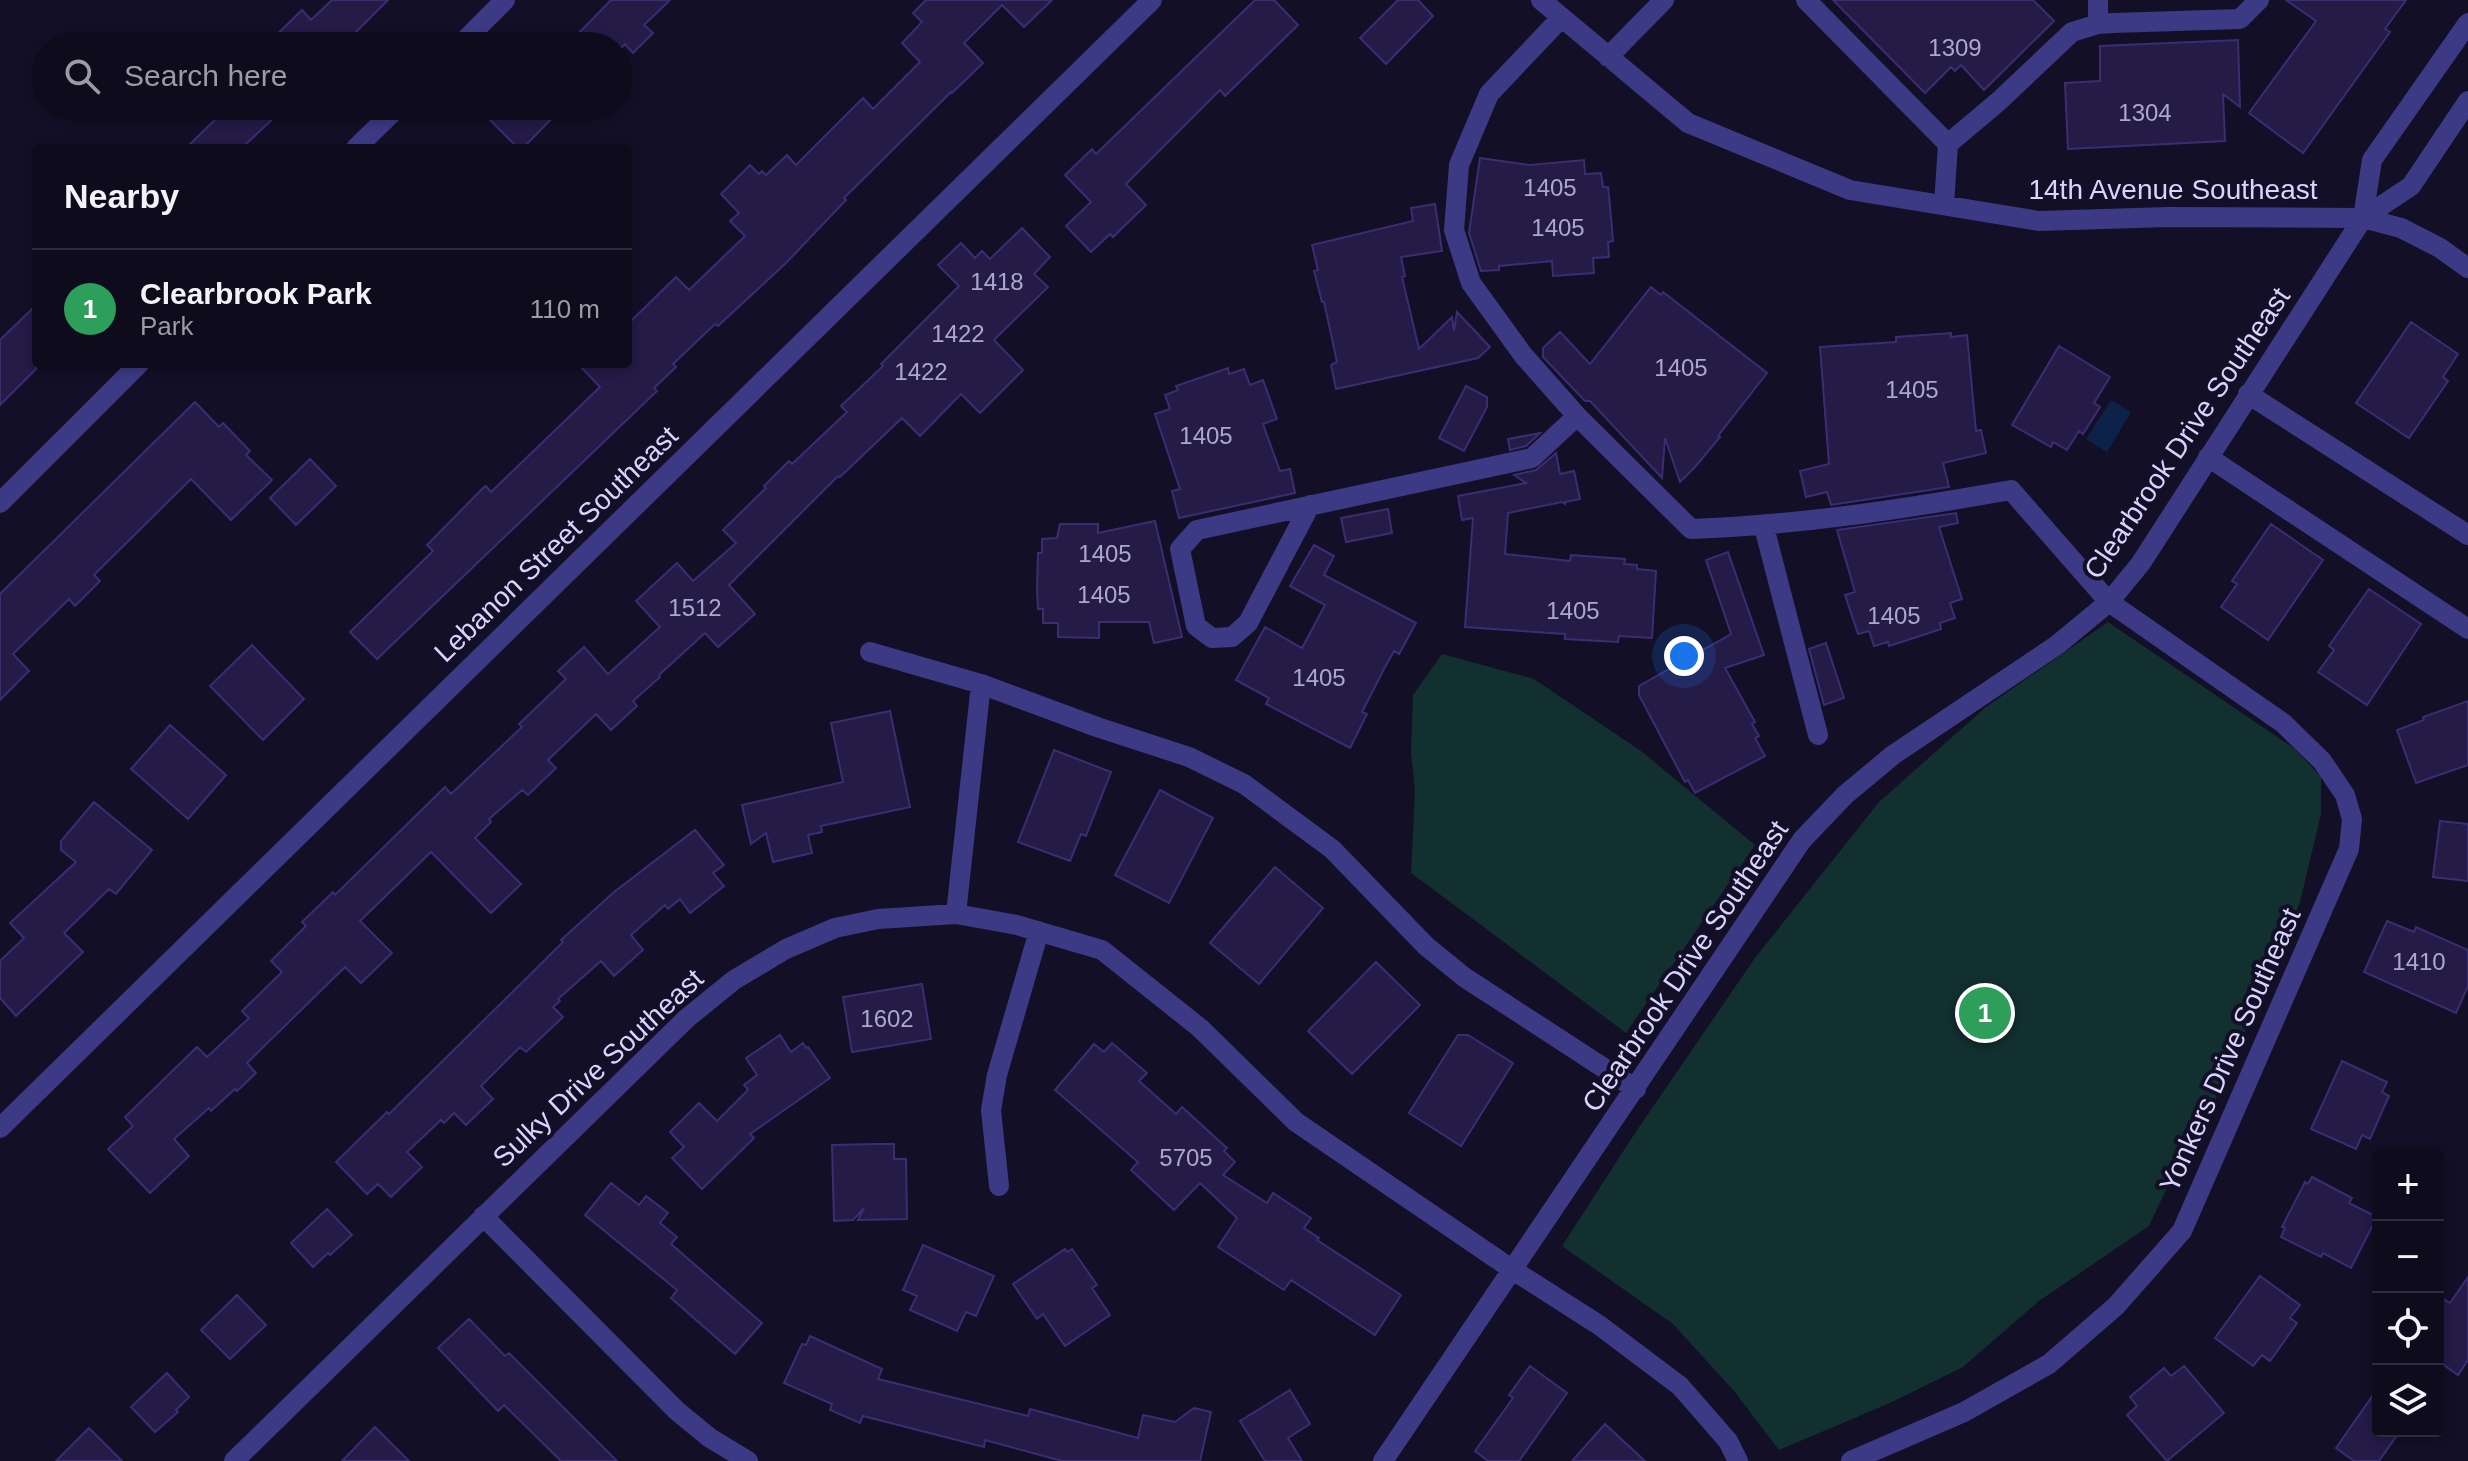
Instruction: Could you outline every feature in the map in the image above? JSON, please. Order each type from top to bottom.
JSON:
[{"type":"street","points":[[473,32],[505,0]]},
{"type":"street","name":"Lebanon Street Southeast","points":[[0,1128],[1152,0]]},
{"type":"street","name":"14th Avenue Southeast","points":[[1541,0],[1688,123],[1850,190],[2039,221],[2168,217],[2363,218],[2401,228],[2440,248],[2468,268]]},
{"type":"street","points":[[1608,57],[1664,0]]},
{"type":"street","points":[[1806,0],[1948,144]]},
{"type":"street","points":[[2098,0],[2098,24]]},
{"type":"street","points":[[1944,205],[1948,144],[2072,32],[2098,24],[2240,19],[2259,0]]},
{"type":"street","points":[[1561,18],[1489,94],[1459,165],[1454,230],[1471,283],[1523,355],[1577,416],[1691,529],[1764,527],[1818,735]]},
{"type":"street","name":"Clearbrook Drive Southeast","points":[[2363,218],[2372,160],[2468,23]]},
{"type":"street","name":"Clearbrook Drive Southeast","points":[[1383,1461],[1802,840],[1845,795],[1893,755],[2057,645],[2109,602],[2141,563],[2363,218],[2411,186],[2468,101]]},
{"type":"street","points":[[360,144],[385,120]]},
{"type":"street","points":[[0,503],[135,368]]},
{"type":"street","points":[[2248,394],[2468,535]]},
{"type":"street","points":[[1310,505],[1248,623],[1232,637],[1212,638],[1196,626],[1180,549],[1197,530],[1310,505],[1532,458],[1577,416]]},
{"type":"street","points":[[2208,457],[2468,629]]},
{"type":"street","name":"Yonkers Drive Southeast","points":[[1764,527],[1900,510],[2011,490],[2109,602],[2283,723],[2322,761],[2345,795],[2352,819],[2349,849],[2182,1231],[2116,1306],[2049,1364],[1964,1412],[1851,1461]]},
{"type":"street","points":[[870,652],[981,684],[1189,757],[1244,784],[1332,849],[1426,946],[1464,977],[1636,1089]]},
{"type":"street","points":[[956,914],[981,684]]},
{"type":"street","name":"Sulky Drive Southeast","points":[[237,1460],[686,1019],[734,980],[786,949],[835,928],[878,919],[956,914],[1017,925],[1102,950],[1200,1028],[1296,1122],[1599,1325],[1680,1386],[1728,1441],[1738,1461]]},
{"type":"street","points":[[999,1186],[991,1110],[997,1075],[1039,931]]},
{"type":"street","points":[[483,1216],[677,1411],[710,1438],[748,1461]]},
{"type":"green space","points":[[2108,622],[2295,749],[2321,777],[2321,814],[2300,902],[2220,1091],[2175,1171],[2149,1226],[2039,1301],[1963,1367],[1890,1403],[1779,1450],[1734,1391],[1673,1324],[1562,1246],[1755,958],[1879,802],[1986,707]]},
{"type":"green space","points":[[1442,654],[1534,679],[1641,751],[1755,845],[1626,1033],[1411,873],[1415,791],[1411,752],[1413,695]]},
{"type":"water","points":[[2111,400],[2131,412],[2107,452],[2086,439]]},
{"type":"building","points":[[332,0],[388,0],[356,32],[279,32],[302,10],[311,20]]},
{"type":"building","points":[[611,0],[670,0],[644,25],[653,33],[633,53],[632,32],[580,32]]},
{"type":"building","points":[[926,0],[1052,0],[1024,27],[1002,5],[964,43],[983,63],[844,198],[846,200],[787,262],[673,364],[676,367],[654,388],[657,391],[377,659],[350,632],[433,551],[427,545],[483,488],[486,486],[491,492],[600,387],[582,368],[632,368],[632,320],[676,277],[689,290],[745,236],[730,221],[739,213],[721,194],[750,165],[759,174],[762,171],[766,175],[787,155],[796,165],[863,98],[873,109],[920,62],[902,43],[922,22],[913,13]]},
{"type":"building","points":[[1255,0],[1274,0],[1298,25],[1225,96],[1220,90],[1126,184],[1146,205],[1113,237],[1110,234],[1091,252],[1066,226],[1091,202],[1065,175],[1092,149],[1096,154]]},
{"type":"building","points":[[1398,0],[1418,0],[1433,16],[1386,64],[1360,38]]},
{"type":"building","points":[[1833,0],[2033,0],[2054,21],[1984,90],[1961,65],[1955,71],[1951,67],[1925,93]]},
{"type":"building","points":[[2286,0],[2406,0],[2385,29],[2390,32],[2303,153],[2249,113],[2316,21]]},
{"type":"building","points":[[2238,40],[2240,107],[2223,94],[2225,141],[2068,149],[2065,83],[2100,81],[2100,46]]},
{"type":"building","points":[[215,120],[271,120],[246,144],[190,144]]},
{"type":"building","points":[[490,120],[550,120],[527,144],[514,144]]},
{"type":"building","points":[[1480,158],[1530,165],[1584,160],[1585,174],[1601,173],[1603,187],[1608,187],[1610,206],[1613,241],[1608,242],[1609,257],[1593,258],[1594,273],[1553,276],[1552,261],[1499,266],[1499,270],[1481,271],[1469,233]]},
{"type":"building","points":[[1435,204],[1442,251],[1401,257],[1405,276],[1402,277],[1419,349],[1452,317],[1454,331],[1457,312],[1490,347],[1478,358],[1336,389],[1331,365],[1337,362],[1314,271],[1318,270],[1312,245],[1413,221],[1411,208]]},
{"type":"building","points":[[1022,228],[1050,257],[1034,274],[1048,287],[994,340],[1023,370],[980,413],[961,394],[920,436],[902,418],[838,476],[729,585],[755,614],[718,647],[705,633],[633,701],[637,706],[611,730],[596,714],[548,760],[556,768],[528,795],[522,790],[489,819],[491,822],[475,838],[521,884],[491,913],[431,852],[360,921],[392,953],[361,983],[345,967],[247,1063],[256,1073],[174,1139],[189,1156],[150,1193],[108,1149],[133,1126],[125,1117],[197,1047],[207,1057],[249,1018],[242,1011],[282,972],[271,961],[306,926],[302,922],[333,892],[335,895],[445,787],[451,794],[522,727],[519,724],[566,679],[558,671],[584,647],[608,674],[660,627],[636,601],[677,563],[693,581],[736,543],[723,530],[789,461],[792,464],[847,412],[841,406],[959,286],[938,265],[961,243],[975,258],[982,251],[990,259]]},
{"type":"building","points":[[1651,287],[1661,295],[1663,292],[1767,373],[1720,437],[1680,482],[1665,438],[1662,478],[1590,401],[1585,401],[1543,357],[1543,348],[1560,332],[1590,364]]},
{"type":"building","points":[[32,309],[32,368],[36,369],[0,405],[0,340]]},
{"type":"building","points":[[2411,322],[2458,354],[2443,377],[2448,381],[2409,438],[2356,403]]},
{"type":"building","points":[[1951,333],[1951,337],[1967,335],[1976,431],[1981,430],[1986,453],[1943,463],[1949,487],[1831,505],[1827,492],[1806,497],[1800,471],[1829,464],[1820,347],[1896,342],[1896,337]]},
{"type":"building","points":[[2059,346],[2110,377],[2094,403],[2100,407],[2083,434],[2079,431],[2067,450],[2053,442],[2051,447],[2012,425]]},
{"type":"building","points":[[1228,368],[1229,374],[1244,369],[1250,385],[1263,380],[1277,419],[1263,424],[1280,471],[1290,469],[1295,493],[1179,518],[1172,491],[1180,489],[1155,414],[1170,409],[1165,395],[1178,390],[1176,386]]},
{"type":"building","points":[[1466,386],[1487,397],[1487,407],[1464,451],[1439,438]]},
{"type":"building","points":[[195,402],[219,427],[223,423],[250,451],[246,455],[272,480],[231,520],[191,479],[94,575],[100,581],[75,606],[69,599],[13,654],[29,671],[0,700],[0,594]]},
{"type":"building","points":[[1540,433],[1526,446],[1510,450],[1508,439]]},
{"type":"building","points":[[1556,453],[1560,474],[1574,471],[1580,499],[1508,513],[1505,554],[1570,561],[1571,555],[1625,559],[1624,564],[1656,571],[1652,638],[1619,636],[1618,642],[1565,639],[1565,634],[1465,627],[1473,518],[1462,520],[1458,496],[1526,483],[1514,475],[1536,470]]},
{"type":"building","points":[[310,459],[336,486],[296,525],[270,498]]},
{"type":"building","points":[[1388,509],[1392,533],[1346,542],[1341,518]]},
{"type":"building","points":[[1956,513],[1958,523],[1939,527],[1962,599],[1950,603],[1955,618],[1940,623],[1941,629],[1889,646],[1888,642],[1874,646],[1869,631],[1858,634],[1845,595],[1855,592],[1837,530]]},
{"type":"building","points":[[1155,521],[1182,637],[1154,643],[1149,622],[1099,622],[1099,638],[1058,637],[1058,623],[1043,623],[1043,609],[1038,609],[1037,589],[1038,553],[1042,553],[1042,539],[1057,538],[1060,524],[1098,524],[1098,533]]},
{"type":"building","points":[[2271,524],[2323,560],[2268,640],[2221,607],[2237,584],[2232,581]]},
{"type":"building","points":[[1314,545],[1334,556],[1324,575],[1416,623],[1399,654],[1394,651],[1384,669],[1362,712],[1367,714],[1350,748],[1266,704],[1269,698],[1236,680],[1265,627],[1302,648],[1325,605],[1290,586]]},
{"type":"building","points":[[1728,552],[1764,655],[1725,668],[1755,722],[1752,724],[1759,736],[1755,738],[1765,756],[1695,793],[1688,780],[1685,782],[1639,695],[1639,686],[1731,634],[1706,560]]},
{"type":"building","points":[[2369,589],[2421,624],[2367,705],[2318,672],[2334,650],[2329,646]]},
{"type":"building","points":[[1826,643],[1844,698],[1824,705],[1809,649]]},
{"type":"building","points":[[252,645],[304,699],[263,740],[210,686]]},
{"type":"building","points":[[2468,701],[2468,765],[2416,783],[2397,730]]},
{"type":"building","points":[[890,711],[910,807],[821,826],[822,832],[808,835],[812,853],[773,862],[766,833],[751,844],[742,805],[843,782],[831,723]]},
{"type":"building","points":[[170,725],[226,775],[188,819],[131,769]]},
{"type":"building","points":[[1054,750],[1111,772],[1086,836],[1081,834],[1070,861],[1018,842]]},
{"type":"building","points":[[1160,790],[1213,818],[1169,903],[1115,875]]},
{"type":"building","points":[[94,802],[152,850],[116,894],[109,889],[64,933],[83,952],[16,1016],[0,998],[0,961],[24,938],[10,923],[76,862],[61,850],[61,841]]},
{"type":"building","points":[[2440,821],[2468,824],[2468,881],[2433,877]]},
{"type":"building","points":[[695,830],[724,865],[713,873],[724,886],[690,913],[680,899],[668,909],[665,905],[631,935],[643,950],[614,976],[601,961],[558,999],[560,1001],[553,1007],[563,1017],[526,1052],[520,1047],[481,1086],[493,1099],[466,1125],[454,1113],[444,1123],[441,1120],[407,1152],[422,1167],[391,1197],[378,1184],[367,1194],[336,1162],[387,1112],[389,1114],[563,942],[561,940],[614,892]]},
{"type":"building","points":[[1275,867],[1323,908],[1259,984],[1210,943]]},
{"type":"building","points":[[2387,921],[2414,932],[2416,927],[2468,950],[2468,986],[2456,1013],[2364,972]]},
{"type":"building","points":[[1376,962],[1420,1005],[1352,1074],[1308,1031]]},
{"type":"building","points":[[922,984],[931,1039],[852,1052],[843,997]]},
{"type":"building","points":[[780,1035],[791,1052],[803,1043],[808,1047],[830,1078],[750,1134],[754,1138],[702,1189],[672,1158],[684,1147],[670,1132],[699,1103],[717,1121],[748,1090],[744,1085],[757,1075],[746,1058]]},
{"type":"building","points":[[1458,1035],[1468,1035],[1513,1063],[1461,1146],[1409,1113]]},
{"type":"building","points":[[1112,1043],[1147,1073],[1139,1081],[1176,1114],[1182,1107],[1227,1148],[1224,1151],[1235,1162],[1223,1175],[1267,1203],[1273,1193],[1311,1218],[1304,1228],[1319,1238],[1317,1240],[1401,1295],[1375,1335],[1291,1280],[1284,1290],[1218,1247],[1237,1218],[1200,1183],[1174,1210],[1131,1170],[1138,1162],[1055,1090],[1094,1044],[1104,1052]]},
{"type":"building","points":[[2342,1061],[2387,1082],[2382,1092],[2389,1096],[2370,1139],[2362,1135],[2356,1149],[2311,1129]]},
{"type":"building","points":[[894,1144],[894,1159],[906,1159],[907,1219],[858,1220],[864,1208],[853,1220],[834,1221],[832,1145]]},
{"type":"building","points":[[2312,1177],[2352,1198],[2349,1203],[2372,1214],[2372,1227],[2351,1268],[2281,1237],[2285,1228],[2282,1227],[2305,1182],[2308,1184]]},
{"type":"building","points":[[611,1183],[639,1205],[646,1196],[668,1213],[660,1223],[677,1237],[671,1244],[762,1323],[735,1354],[671,1298],[677,1290],[585,1215]]},
{"type":"building","points":[[327,1209],[352,1235],[313,1267],[291,1243]]},
{"type":"building","points":[[923,1245],[994,1276],[976,1316],[966,1312],[957,1331],[910,1310],[917,1296],[903,1290]]},
{"type":"building","points":[[1065,1249],[1067,1252],[1072,1249],[1097,1285],[1092,1288],[1110,1315],[1065,1346],[1043,1314],[1037,1319],[1013,1284]]},
{"type":"building","points":[[2260,1276],[2300,1305],[2290,1318],[2297,1323],[2270,1361],[2262,1355],[2253,1366],[2215,1338]]},
{"type":"building","points":[[2468,1277],[2468,1360],[2458,1375],[2444,1365],[2444,1300],[2450,1303]]},
{"type":"building","points":[[237,1295],[266,1325],[230,1359],[201,1330]]},
{"type":"building","points":[[469,1319],[505,1356],[509,1353],[617,1461],[561,1461],[504,1405],[498,1411],[438,1348]]},
{"type":"building","points":[[810,1336],[882,1369],[878,1379],[1028,1416],[1030,1409],[1138,1438],[1143,1415],[1175,1422],[1194,1408],[1211,1412],[1200,1461],[1062,1461],[985,1440],[984,1447],[863,1416],[860,1423],[830,1410],[832,1404],[784,1383],[802,1344],[806,1345]]},
{"type":"building","points":[[1530,1366],[1567,1393],[1519,1461],[1488,1461],[1475,1451],[1513,1398],[1509,1395]]},
{"type":"building","points":[[2184,1366],[2224,1413],[2167,1461],[2127,1415],[2137,1406],[2130,1397],[2164,1368],[2171,1376]]},
{"type":"building","points":[[167,1373],[189,1397],[176,1410],[178,1412],[155,1432],[131,1407]]},
{"type":"building","points":[[1290,1390],[1310,1424],[1288,1438],[1302,1461],[1265,1461],[1240,1421]]},
{"type":"building","points":[[2372,1397],[2372,1437],[2396,1437],[2379,1461],[2354,1461],[2336,1448]]},
{"type":"building","points":[[1605,1424],[1645,1461],[1572,1461]]},
{"type":"building","points":[[375,1427],[409,1461],[342,1461]]},
{"type":"building","points":[[89,1428],[122,1461],[56,1461]]},
{"type":"place","name":"Clearbrook Park","points":[[1985,1013]]}]
